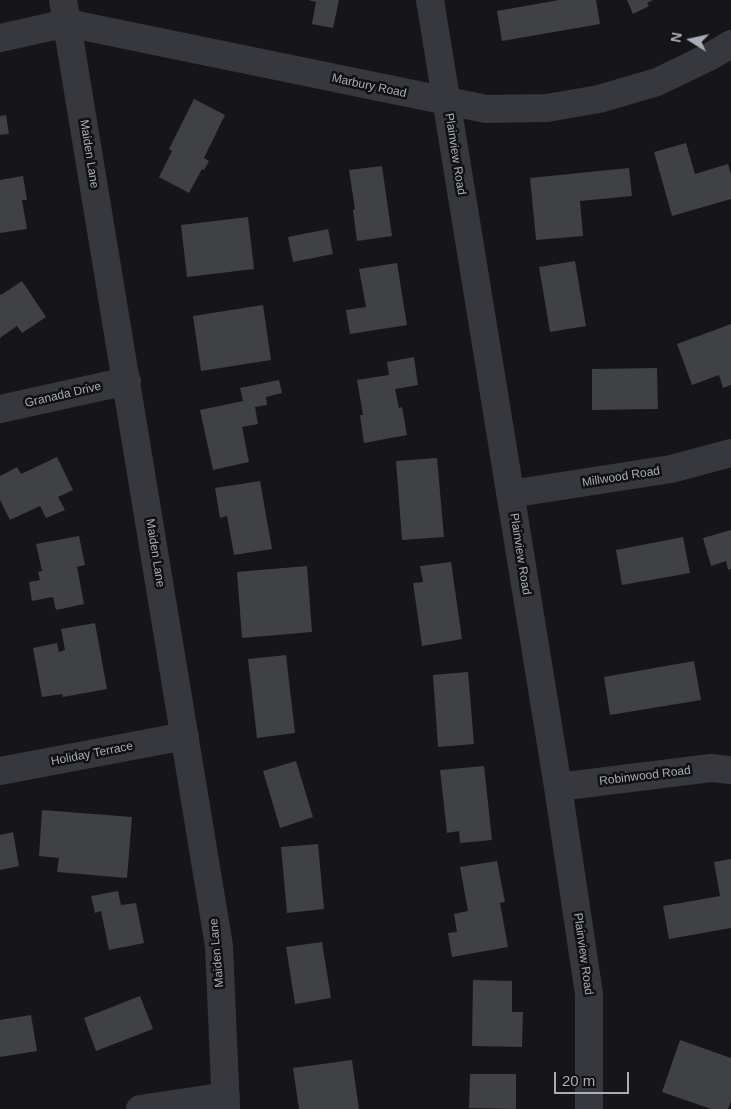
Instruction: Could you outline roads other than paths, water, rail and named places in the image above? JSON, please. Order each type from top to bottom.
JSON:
[{"type":"street","name":"Plainview Road","points":[[430,0],[558,787],[589,994],[589,1109]]},
{"type":"street","name":"Marbury Road","points":[[0,38],[65,12],[447,102],[486,109],[547,108],[599,99],[657,82],[711,56],[731,44]]},
{"type":"street","name":"Maiden Lane","points":[[65,12],[219,946],[226,1102]]},
{"type":"street","name":"Granada Drive","points":[[0,409],[127,381]]},
{"type":"street","name":"Millwood Road","points":[[510,494],[671,469],[731,453]]},
{"type":"street","name":"Holiday Terrace","points":[[0,771],[185,736]]},
{"type":"street","name":"Robinwood Road","points":[[558,787],[711,768],[731,770]]},
{"type":"street","points":[[140,1109],[226,1102]]}]
